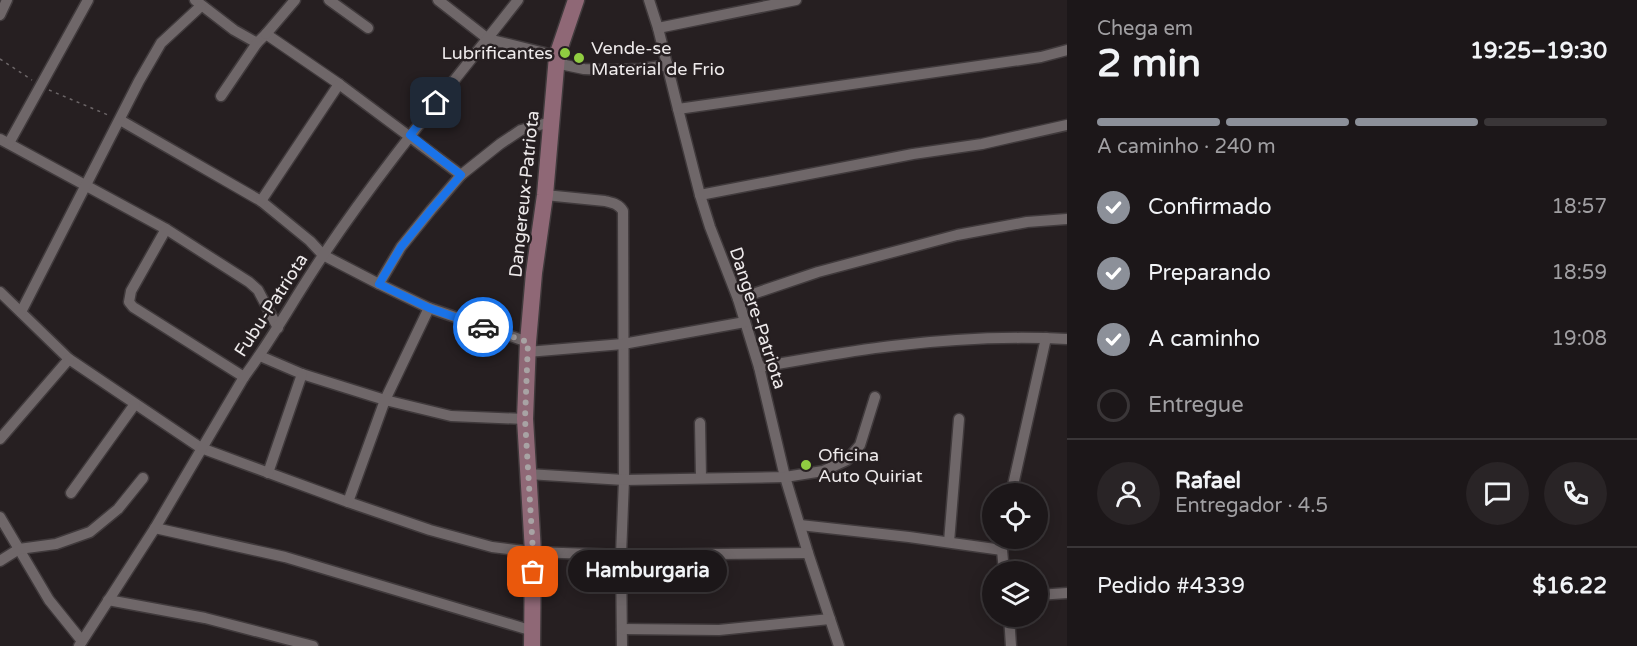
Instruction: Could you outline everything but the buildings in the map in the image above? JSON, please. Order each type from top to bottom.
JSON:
[{"type":"street","points":[[0,15],[7,0]]},
{"type":"street","points":[[88,0],[40,86],[5,141],[166,229],[249,282],[258,290],[278,328]]},
{"type":"street","points":[[221,96],[257,44],[295,0]]},
{"type":"street","points":[[329,0],[368,28]]},
{"type":"street","points":[[438,0],[488,39],[557,56],[566,65],[584,69],[640,69],[668,65]]},
{"type":"street","name":"Fubu-Patriota","points":[[80,643],[155,528],[244,377],[260,356],[323,255],[410,135],[518,0]]},
{"type":"street","name":"Dangereux-Patriota","points":[[532,638],[533,552],[525,419],[528,347],[534,273],[545,195],[557,56],[576,0]]},
{"type":"street","name":"Dangere-Patriota","points":[[650,0],[700,195],[738,299],[759,367],[785,477],[839,646]]},
{"type":"street","points":[[658,28],[796,0]]},
{"type":"street","points":[[21,312],[139,81],[161,43],[198,3],[257,44]]},
{"type":"street","points":[[266,34],[410,135],[461,175]]},
{"type":"street","points":[[678,110],[1041,57],[1067,50]]},
{"type":"street","points":[[261,201],[339,84]]},
{"type":"street","points":[[120,120],[261,201],[310,241],[323,255],[429,308],[528,347],[622,344],[745,322]]},
{"type":"street","points":[[379,284],[401,247],[461,175],[521,130],[551,122]]},
{"type":"street","points":[[700,195],[913,154],[982,144],[1067,124]]},
{"type":"street","points":[[545,195],[615,203],[621,206],[624,218],[622,646]]},
{"type":"street","points":[[738,299],[818,272],[957,235],[1027,222],[1067,219]]},
{"type":"street","points":[[166,229],[131,291],[129,302],[133,307],[244,377]]},
{"type":"street","points":[[0,292],[69,359],[201,448],[439,533],[501,549],[533,552],[621,555],[808,553]]},
{"type":"street","points":[[348,502],[385,400],[429,308]]},
{"type":"street","points":[[759,367],[911,344],[1012,337],[1067,339]]},
{"type":"street","points":[[1013,483],[1046,338]]},
{"type":"street","points":[[260,356],[302,374],[385,400],[451,416],[525,419]]},
{"type":"street","points":[[1,435],[69,359]]},
{"type":"street","points":[[268,473],[302,374]]},
{"type":"street","points":[[528,474],[624,480],[785,477],[823,471],[846,460],[860,445],[875,397]]},
{"type":"street","points":[[71,493],[135,404]]},
{"type":"street","points":[[949,542],[959,419]]},
{"type":"street","points":[[700,423],[701,478]]},
{"type":"street","points":[[0,561],[19,549],[56,544],[90,532],[118,509],[143,478]]},
{"type":"street","points":[[0,517],[49,600],[80,643]]},
{"type":"street","points":[[800,525],[1002,550],[1003,561]]},
{"type":"street","points":[[155,528],[285,557],[532,638]]},
{"type":"street","points":[[1048,594],[1067,593]]},
{"type":"street","points":[[108,600],[205,618],[313,646]]},
{"type":"street","points":[[622,629],[719,630],[830,619]]},
{"type":"street","points":[[1010,627],[1011,646]]},
{"type":"path","points":[[0,59],[40,86],[120,120]]},
{"type":"way so far","points":[[483,327],[528,342],[525,419],[533,572]]},
{"type":"place","name":"Lubrificantes","points":[[565,53]]},
{"type":"place","name":"Vende-se Material de Frio","points":[[579,58]]},
{"type":"place","name":"Oficina Auto Quiriat","points":[[806,465]]},
{"type":"place","name":"Hamburgaria","points":[[533,572]]},
{"type":"route","points":[[436,103],[410,135],[461,175],[401,247],[379,284],[429,308],[483,327]]}]
